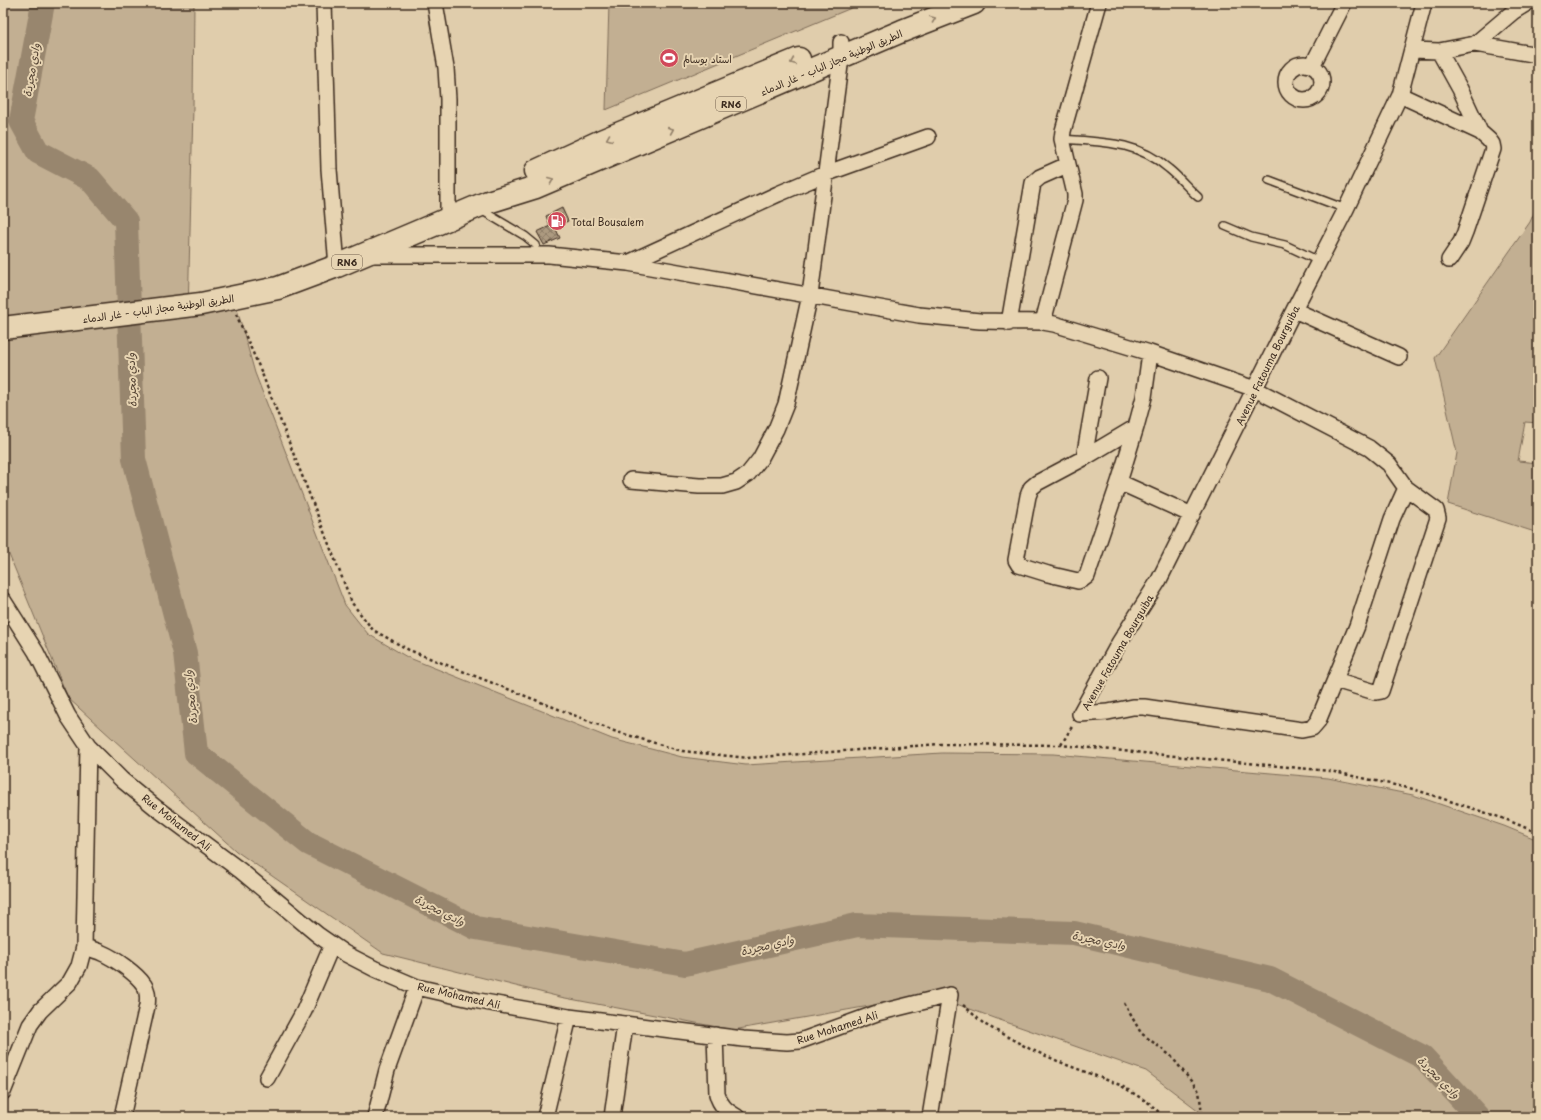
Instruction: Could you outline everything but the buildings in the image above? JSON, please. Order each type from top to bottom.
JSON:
[{"type":"main road","name":"الطريق الوطنية مجاز الباب - غار الدماء","points":[[900,25],[933,3]]},
{"type":"main road","name":"الطريق الوطنية مجاز الباب - غار الدماء","points":[[3,328],[201,304],[278,288],[337,266],[482,204],[530,174],[636,136],[900,25],[962,5]]},
{"type":"street","points":[[324,3],[329,170],[337,266]]},
{"type":"street","points":[[435,3],[446,68],[448,99],[448,218]]},
{"type":"street","points":[[1043,322],[1075,200],[1075,194],[1062,139],[1098,3]]},
{"type":"street","points":[[1312,66],[1344,3]]},
{"type":"street","name":"Avenue Fatouma Bourguiba","points":[[1080,714],[1119,643],[1159,580],[1346,209],[1400,95],[1424,3]]},
{"type":"street","points":[[1475,44],[1510,7],[1527,3]]},
{"type":"street","points":[[1412,50],[1439,51],[1475,44],[1538,55]]},
{"type":"street","points":[[631,480],[699,486],[722,486],[736,482],[748,474],[760,459],[776,429],[786,404],[810,295],[841,50]]},
{"type":"street","points":[[1439,51],[1460,89],[1480,132],[1492,144],[1492,153],[1461,242],[1449,260]]},
{"type":"street","points":[[1400,95],[1480,132]]},
{"type":"street","points":[[628,263],[825,174],[928,137]]},
{"type":"street","points":[[1009,322],[1033,183],[1040,177],[1067,165]]},
{"type":"street","points":[[363,255],[549,255],[628,263],[919,315],[980,321],[1043,322],[1150,353],[1255,389],[1369,448],[1389,464],[1406,488],[1432,506],[1438,514],[1438,518],[1381,691],[1375,692],[1335,680]]},
{"type":"street","points":[[1294,310],[1399,357]]},
{"type":"street","points":[[1136,427],[1031,488],[1028,496],[1016,560],[1019,565],[1048,574],[1078,580],[1083,579],[1089,571],[1120,482],[1136,427],[1144,397],[1150,353]]},
{"type":"street","points":[[1084,458],[1098,378]]},
{"type":"street","points":[[1120,482],[1192,515]]},
{"type":"street","points":[[1080,714],[1144,707],[1302,730],[1312,728],[1316,725],[1357,626],[1392,518],[1406,488]]},
{"type":"street","name":"Rue Mohamed Ali","points":[[4,605],[36,652],[68,716],[88,746],[122,780],[155,807],[241,871],[332,945],[375,969],[417,987],[479,1001],[569,1017],[743,1039],[787,1042],[800,1041],[877,1013],[950,994]]},
{"type":"street","points":[[3,1092],[30,1025],[40,1011],[70,982],[79,966],[84,947],[88,746]]},
{"type":"street","points":[[267,1078],[304,1011],[332,945]]},
{"type":"street","points":[[84,947],[102,953],[116,961],[138,978],[145,986],[147,992],[147,1006],[122,1117]]},
{"type":"street","points":[[375,1117],[387,1070],[417,987]]},
{"type":"street","points":[[930,1117],[950,994]]},
{"type":"street","points":[[545,1117],[569,1017]]},
{"type":"street","points":[[612,1117],[625,1024]]},
{"type":"street","points":[[715,1035],[717,1094],[719,1102],[725,1110],[737,1117]]},
{"type":"lane","points":[[1062,139],[1113,143],[1133,147],[1169,168],[1198,197]]},
{"type":"lane","points":[[1269,180],[1346,209]]},
{"type":"lane","points":[[482,204],[536,245]]},
{"type":"lane","points":[[1225,226],[1251,237],[1285,245],[1319,260]]},
{"type":"path","points":[[230,299],[261,371],[352,603],[373,630],[409,650],[614,731],[682,751],[748,758],[941,744],[1061,745],[1330,771],[1413,789],[1505,819],[1538,833]]},
{"type":"path","points":[[1061,745],[1080,714]]},
{"type":"path","points":[[950,994],[984,1024],[1030,1049],[1060,1063],[1120,1084],[1149,1103],[1164,1117]]},
{"type":"path","points":[[1124,1003],[1141,1033],[1171,1056],[1199,1092],[1202,1113],[1199,1117]]},
{"type":"shaded area","points":[[3,3],[194,3],[188,314],[237,309],[255,373],[345,605],[368,634],[407,657],[612,739],[682,757],[746,765],[942,753],[1053,754],[1328,778],[1413,795],[1504,826],[1538,840],[1538,1117],[1207,1117],[1146,1071],[932,995],[733,1030],[560,997],[383,953],[236,851],[68,698],[3,540]]},
{"type":"shaded area","name":"استاد بوسالم","points":[[609,3],[857,3],[856,6],[606,110]]},
{"type":"shaded area","points":[[1538,204],[1538,423],[1525,422],[1518,461],[1538,463],[1538,533],[1448,504],[1457,453],[1435,358],[1530,222]]},
{"type":"waterway","name":"وادي مجردة","points":[[43,3],[21,121],[38,152],[90,179],[126,221],[134,459],[185,653],[196,753],[308,843],[476,928],[685,964],[857,925],[1074,933],[1270,979],[1423,1057],[1478,1117]]},
{"type":"place","name":"استاد بوسالم","points":[[669,58]]},
{"type":"place","name":"Total Bousalem","points":[[557,221]]}]
